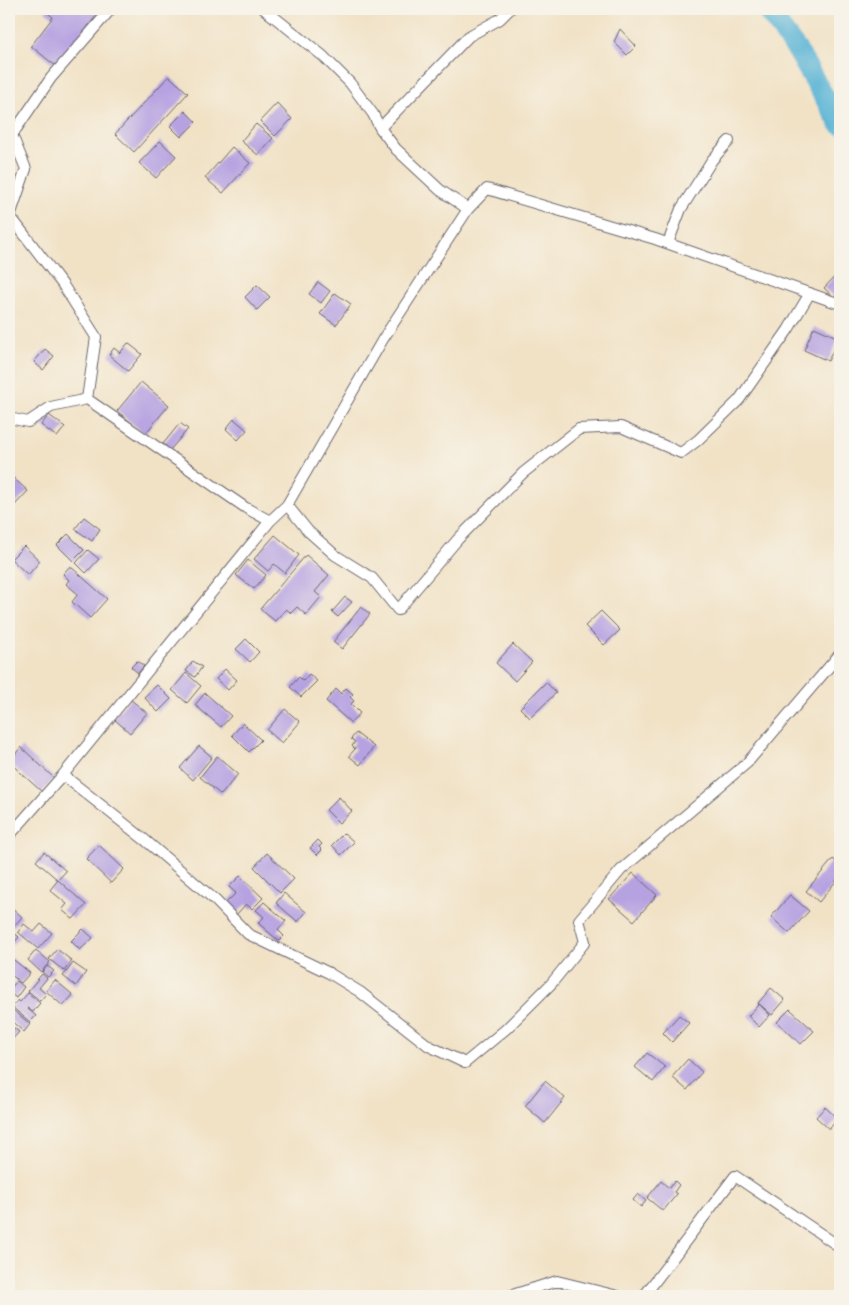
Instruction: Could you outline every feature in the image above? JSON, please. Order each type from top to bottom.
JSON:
[{"type":"street","points":[[86,400],[96,337],[64,285],[10,216],[26,169],[12,135],[51,78],[110,9]]},
{"type":"street","points":[[380,128],[469,36],[500,19],[510,9]]},
{"type":"street","points":[[267,10],[322,56],[350,83],[396,149],[440,190],[468,209]]},
{"type":"street","points":[[668,243],[681,209],[712,160],[729,141]]},
{"type":"street","points":[[9,836],[63,775],[270,521],[287,505],[384,339],[468,209],[487,189],[668,243],[840,304]]},
{"type":"street","points":[[287,505],[308,532],[335,554],[372,578],[398,610],[458,539],[523,473],[579,429],[621,427],[682,453],[739,400],[788,330],[810,293]]},
{"type":"street","points":[[9,418],[28,422],[51,407],[86,400],[246,508],[270,521]]},
{"type":"street","points":[[63,775],[145,840],[215,900],[248,934],[328,973],[360,992],[430,1046],[465,1063],[506,1029],[551,984],[580,949],[585,942],[579,920],[621,870],[747,763],[840,654]]},
{"type":"street","points":[[644,1296],[735,1176],[840,1247]]},
{"type":"street","points":[[509,1296],[557,1281],[618,1296]]},
{"type":"building","points":[[47,9],[94,9],[99,12],[57,67],[31,46],[53,17],[45,11]]},
{"type":"building","points":[[620,29],[636,46],[627,55],[614,42]]},
{"type":"building","points":[[169,76],[188,93],[134,152],[115,134]]},
{"type":"building","points":[[277,103],[292,119],[275,136],[260,121]]},
{"type":"building","points":[[185,111],[196,122],[181,137],[170,126]]},
{"type":"building","points":[[256,124],[273,138],[258,155],[241,141]]},
{"type":"building","points":[[160,141],[176,156],[156,178],[139,163]]},
{"type":"building","points":[[232,147],[250,163],[223,193],[205,178]]},
{"type":"building","points":[[839,272],[840,292],[835,298],[824,288]]},
{"type":"building","points":[[318,282],[330,291],[321,303],[309,294]]},
{"type":"building","points":[[257,285],[270,297],[257,310],[245,297]]},
{"type":"building","points":[[335,293],[351,304],[336,325],[320,314]]},
{"type":"building","points":[[814,327],[839,338],[828,361],[804,350]]},
{"type":"building","points":[[128,343],[142,354],[128,371],[109,355],[114,348],[120,353]]},
{"type":"building","points":[[45,349],[54,356],[43,370],[34,362]]},
{"type":"building","points":[[141,382],[169,405],[145,434],[117,411]]},
{"type":"building","points":[[49,415],[65,427],[57,437],[41,425]]},
{"type":"building","points":[[234,419],[247,430],[238,440],[226,429]]},
{"type":"building","points":[[180,423],[188,429],[170,450],[163,444]]},
{"type":"building","points":[[9,474],[28,491],[13,507],[9,503]]},
{"type":"building","points":[[84,517],[100,529],[92,541],[75,529]]},
{"type":"building","points":[[68,534],[84,550],[73,561],[57,545]]},
{"type":"building","points":[[275,535],[299,555],[285,573],[274,564],[268,571],[254,559]]},
{"type":"building","points":[[24,546],[40,561],[28,575],[11,559]]},
{"type":"building","points":[[88,550],[99,559],[86,573],[76,563]]},
{"type":"building","points":[[306,555],[329,575],[315,592],[321,597],[306,615],[297,607],[291,613],[286,609],[275,621],[260,609]]},
{"type":"building","points":[[248,560],[266,575],[254,589],[236,575]]},
{"type":"building","points":[[70,566],[107,599],[90,618],[72,602],[78,594],[66,584],[69,580],[63,574]]},
{"type":"building","points":[[345,597],[352,602],[338,617],[332,612]]},
{"type":"building","points":[[361,607],[370,614],[342,649],[333,642]]},
{"type":"building","points":[[601,611],[620,630],[604,645],[585,626]]},
{"type":"building","points":[[246,639],[259,652],[250,662],[236,649]]},
{"type":"building","points":[[513,644],[532,662],[515,681],[496,663]]},
{"type":"building","points":[[137,661],[144,666],[138,673],[131,667]]},
{"type":"building","points":[[193,661],[202,667],[195,677],[186,671]]},
{"type":"building","points":[[225,669],[237,680],[228,690],[216,679]]},
{"type":"building","points":[[186,673],[201,686],[187,703],[172,690]]},
{"type":"building","points":[[309,674],[317,681],[301,697],[290,687],[299,677],[303,681]]},
{"type":"building","points":[[546,682],[556,693],[530,718],[520,708]]},
{"type":"building","points":[[157,685],[171,699],[158,712],[144,697]]},
{"type":"building","points":[[346,688],[353,694],[350,697],[354,701],[351,704],[360,713],[351,723],[326,701],[336,689],[341,694]]},
{"type":"building","points":[[205,693],[231,716],[221,727],[195,705]]},
{"type":"building","points":[[130,699],[147,713],[130,733],[113,718]]},
{"type":"building","points":[[285,709],[300,722],[282,743],[267,730]]},
{"type":"building","points":[[243,723],[261,740],[249,752],[232,735]]},
{"type":"building","points":[[356,733],[374,747],[360,765],[349,756],[355,749],[352,746],[355,742],[351,739]]},
{"type":"building","points":[[199,746],[212,757],[193,780],[180,768]]},
{"type":"building","points":[[21,747],[54,778],[42,792],[9,762]]},
{"type":"building","points":[[217,756],[238,774],[221,795],[200,777]]},
{"type":"building","points":[[339,797],[352,811],[339,823],[326,810]]},
{"type":"building","points":[[344,833],[354,842],[341,855],[332,845]]},
{"type":"building","points":[[318,840],[322,844],[319,847],[322,850],[317,855],[310,848]]},
{"type":"building","points":[[99,845],[124,869],[111,883],[86,859]]},
{"type":"building","points":[[44,852],[66,871],[58,880],[36,861]]},
{"type":"building","points":[[267,853],[294,879],[280,893],[254,867]]},
{"type":"building","points":[[833,859],[840,865],[840,876],[819,902],[806,891]]},
{"type":"building","points":[[633,873],[657,895],[634,921],[609,899]]},
{"type":"building","points":[[240,876],[263,898],[252,909],[246,904],[234,917],[223,906],[236,893],[229,887]]},
{"type":"building","points":[[58,880],[86,905],[73,919],[62,910],[67,904],[50,890]]},
{"type":"building","points":[[284,893],[306,912],[298,922],[276,903]]},
{"type":"building","points":[[790,895],[809,911],[789,933],[771,917]]},
{"type":"building","points":[[264,902],[286,921],[278,930],[284,936],[279,941],[258,923],[264,917],[256,910]]},
{"type":"building","points":[[9,905],[22,917],[13,927],[9,923]]},
{"type":"building","points":[[24,924],[34,932],[41,924],[52,933],[38,949],[18,932]]},
{"type":"building","points":[[9,928],[19,937],[13,944],[9,940]]},
{"type":"building","points":[[83,929],[93,938],[80,950],[71,941]]},
{"type":"building","points":[[57,949],[72,961],[64,971],[49,959]]},
{"type":"building","points":[[36,950],[50,962],[41,972],[28,960]]},
{"type":"building","points":[[9,956],[30,973],[21,983],[9,973]]},
{"type":"building","points":[[73,963],[86,972],[76,986],[63,976]]},
{"type":"building","points":[[47,966],[54,971],[48,977],[42,972]]},
{"type":"building","points":[[42,974],[47,978],[39,988],[46,994],[40,1001],[28,991]]},
{"type":"building","points":[[55,980],[73,995],[63,1006],[46,991]]},
{"type":"building","points":[[17,981],[24,987],[16,998],[9,990]]},
{"type":"building","points":[[771,988],[785,1000],[772,1015],[758,1003]]},
{"type":"building","points":[[28,993],[40,1003],[33,1012],[27,1008],[36,1016],[30,1022],[12,1007],[18,1000],[20,1002]]},
{"type":"building","points":[[759,1004],[770,1015],[759,1027],[748,1016]]},
{"type":"building","points":[[790,1009],[814,1031],[801,1044],[777,1022]]},
{"type":"building","points":[[13,1010],[30,1024],[24,1032],[9,1019],[9,1015]]},
{"type":"building","points":[[679,1015],[689,1023],[672,1042],[663,1033]]},
{"type":"building","points":[[14,1028],[19,1032],[9,1043],[9,1033]]},
{"type":"building","points":[[647,1053],[665,1067],[653,1082],[635,1067]]},
{"type":"building","points":[[688,1059],[702,1072],[687,1090],[672,1077]]},
{"type":"building","points":[[545,1081],[565,1098],[545,1123],[525,1106]]},
{"type":"building","points":[[825,1107],[838,1119],[829,1129],[816,1117]]},
{"type":"building","points":[[661,1181],[669,1188],[675,1181],[679,1185],[674,1192],[677,1194],[663,1211],[647,1198]]},
{"type":"building","points":[[638,1194],[646,1201],[641,1207],[633,1200]]},
{"type":"waterway","points":[[766,9],[797,50],[840,124]]}]
